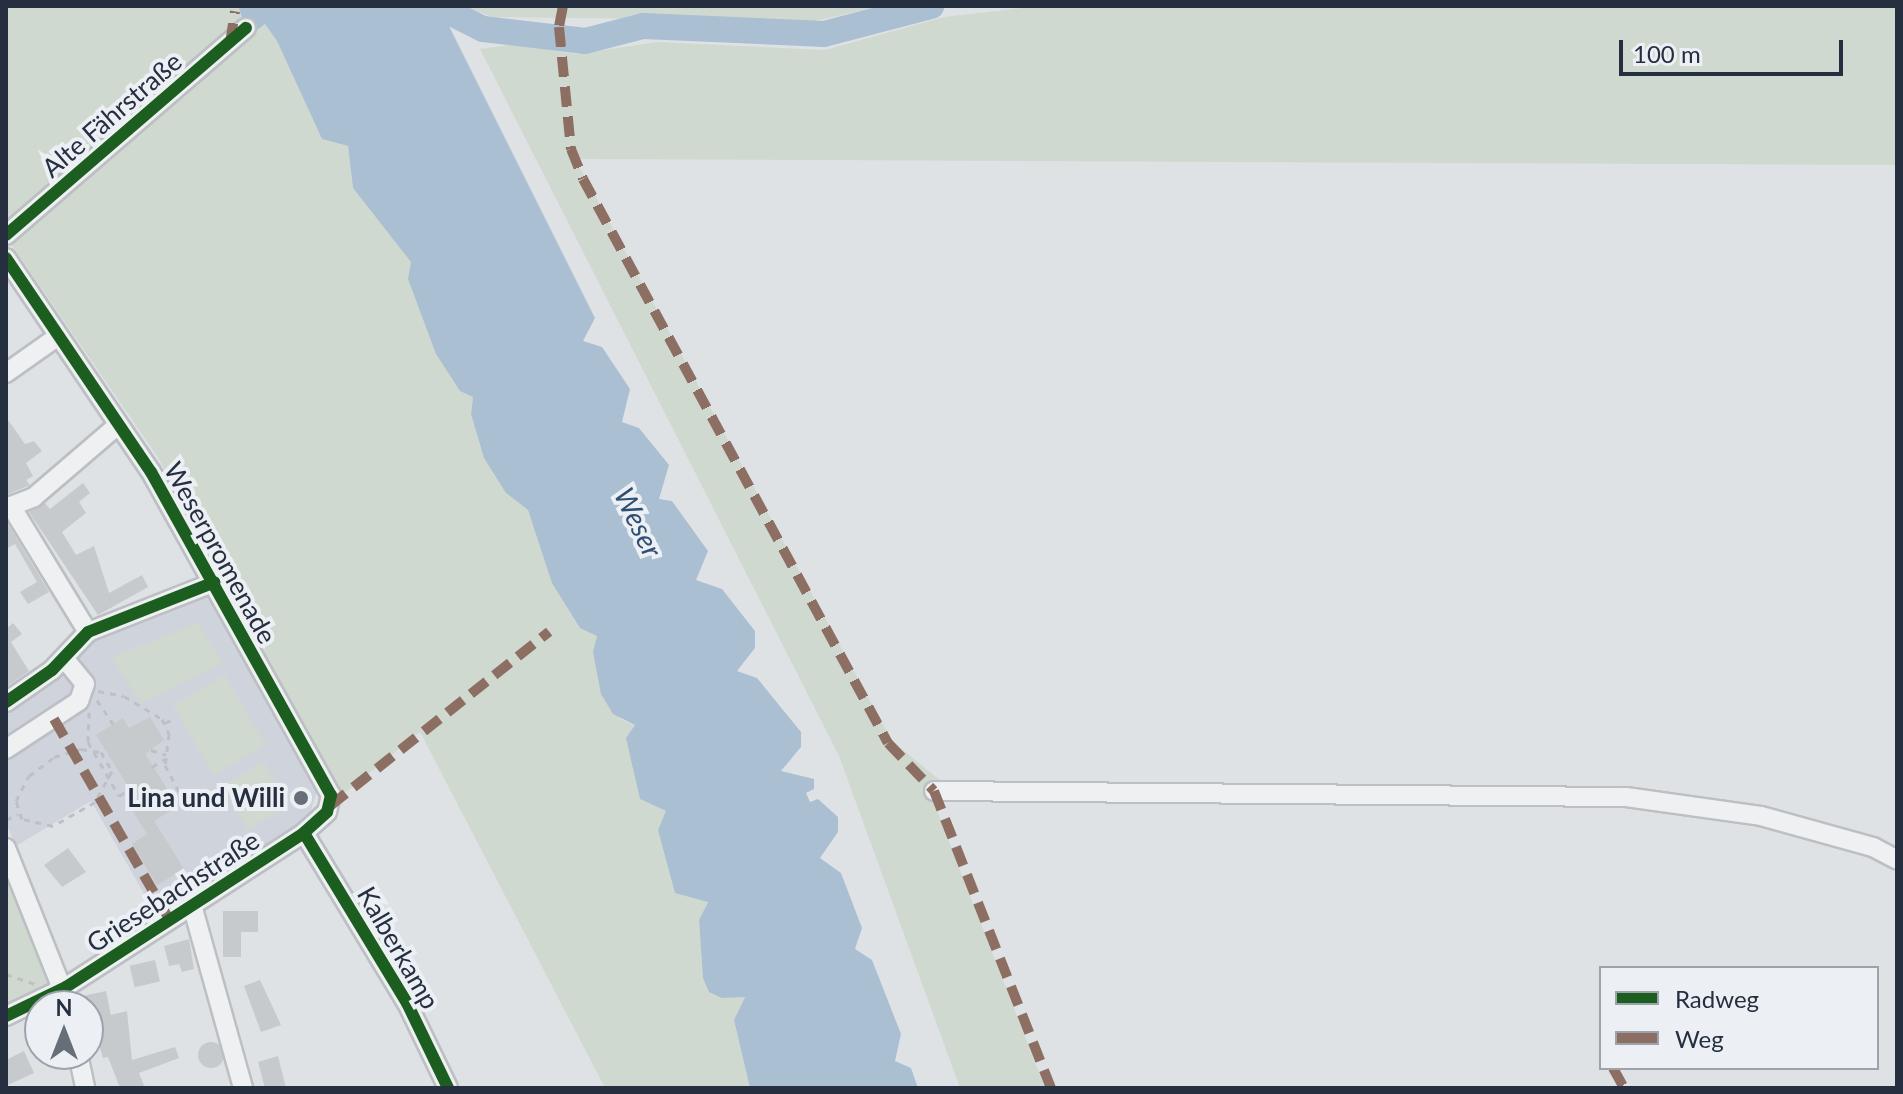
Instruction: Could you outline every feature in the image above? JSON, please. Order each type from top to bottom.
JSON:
[{"type":"street","name":"Alte Fährstraße","points":[[6,235],[246,28]]},
{"type":"street","name":"Weserpromenade","points":[[6,258],[118,425],[215,582],[331,795],[327,812],[304,833]]},
{"type":"street","points":[[6,373],[57,337]]},
{"type":"street","points":[[88,632],[9,507],[34,497],[118,425]]},
{"type":"street","points":[[6,702],[64,658],[88,632],[215,582]]},
{"type":"street","points":[[6,749],[79,701],[85,684],[64,658]]},
{"type":"street","points":[[934,791],[1626,797],[1761,816],[1873,847],[1897,860]]},
{"type":"street","name":"Griesebachstraße","points":[[77,990],[192,905],[304,833]]},
{"type":"street","name":"Kalberkamp","points":[[304,833],[407,1003],[448,1088]]},
{"type":"street","points":[[6,848],[64,990]]},
{"type":"street","points":[[192,905],[243,1088]]},
{"type":"street","name":"Griesebachstraße","points":[[6,1016],[24,1007]]},
{"type":"path","points":[[113,724],[92,690],[116,693],[165,723]]},
{"type":"path","points":[[94,697],[87,735],[119,796],[130,789]]},
{"type":"path","points":[[165,723],[173,719]]},
{"type":"path","points":[[165,723],[165,757],[172,785],[185,803]]},
{"type":"path","points":[[93,750],[108,760],[109,779],[95,802],[66,823],[40,826],[18,814],[18,794],[37,769],[65,752],[93,750]]},
{"type":"path","points":[[151,750],[165,757]]},
{"type":"path","points":[[152,767],[165,757]]},
{"type":"path","points":[[167,788],[172,785]]},
{"type":"path","points":[[6,820],[18,814]]},
{"type":"path","points":[[6,974],[33,980],[37,990]]},
{"type":"shaded area","points":[[6,6],[238,6],[249,35],[265,24],[277,41],[322,139],[348,146],[353,188],[411,261],[473,397],[471,414],[506,493],[528,510],[553,583],[597,636],[593,653],[622,720],[635,725],[627,738],[640,799],[666,811],[665,819],[708,901],[699,920],[703,978],[745,997],[734,1020],[750,1088],[605,1088],[420,732],[342,795],[157,456],[6,237]]},
{"type":"shaded area","points":[[463,6],[880,6],[815,21],[492,17]]},
{"type":"shaded area","points":[[1041,6],[1897,6],[1897,165],[575,159],[892,741],[942,782],[932,798],[1045,1088],[960,1088],[839,756],[480,49],[518,44],[576,54],[658,42],[825,50],[944,17]]},
{"type":"shaded area","points":[[213,586],[317,792],[309,816],[159,920],[91,801],[16,846],[6,823],[6,705],[99,633]]},
{"type":"shaded area","points":[[198,623],[223,663],[142,703],[111,657]]},
{"type":"shaded area","points":[[225,675],[266,745],[214,775],[173,705]]},
{"type":"shaded area","points":[[264,762],[289,807],[248,829],[223,785]]},
{"type":"shaded area","points":[[6,865],[60,982],[44,990],[24,990],[24,1000],[6,1009]]},
{"type":"water","name":"Weser","points":[[238,6],[439,6],[595,318],[583,341],[602,347],[630,389],[622,422],[639,428],[669,465],[659,499],[672,501],[708,551],[696,580],[722,589],[755,631],[755,648],[737,671],[757,678],[801,732],[801,747],[781,771],[814,779],[814,789],[806,793],[810,802],[818,799],[838,817],[838,832],[820,858],[841,873],[862,928],[855,949],[872,960],[901,1034],[895,1061],[911,1068],[918,1088],[750,1088],[734,1020],[745,997],[722,998],[709,992],[703,978],[699,920],[708,902],[675,893],[658,830],[666,811],[640,799],[626,738],[635,725],[613,714],[601,694],[593,652],[597,636],[580,628],[552,583],[528,510],[506,493],[484,458],[471,414],[473,397],[460,391],[436,354],[408,279],[411,262],[353,188],[348,146],[322,139],[277,41],[265,24],[249,36]]},
{"type":"building","points":[[6,417],[25,444],[34,441],[42,451],[26,463],[33,476],[26,480],[30,485],[6,495]]},
{"type":"building","points":[[83,483],[90,493],[79,502],[86,513],[62,532],[76,555],[94,546],[109,593],[142,575],[148,587],[98,615],[29,512],[45,503],[50,509]]},
{"type":"building","points":[[6,521],[49,592],[28,604],[20,592],[37,582],[15,544],[6,549]]},
{"type":"building","points":[[13,623],[22,634],[11,642],[29,671],[6,687],[6,629]]},
{"type":"building","points":[[150,717],[164,740],[145,754],[178,806],[154,821],[184,869],[157,885],[132,844],[147,834],[125,799],[133,794],[96,735],[123,718],[129,728]]},
{"type":"building","points":[[68,848],[86,872],[62,887],[44,865]]},
{"type":"building","points":[[223,911],[258,911],[258,932],[241,932],[241,957],[223,957]]},
{"type":"building","points":[[189,939],[194,969],[182,972],[179,964],[169,966],[164,946]]},
{"type":"building","points":[[155,960],[160,981],[135,987],[130,966]]},
{"type":"building","points":[[260,980],[281,1025],[261,1032],[244,986]]},
{"type":"building","points":[[104,991],[111,1015],[127,1011],[132,1060],[175,1047],[179,1058],[139,1073],[145,1088],[120,1088],[108,1057],[104,1058]]},
{"type":"building","points":[[211,1042],[220,1046],[224,1055],[220,1064],[211,1068],[202,1064],[198,1055],[202,1046]]},
{"type":"building","points":[[24,1051],[24,1070],[33,1070],[34,1073],[6,1086],[6,1060]]},
{"type":"building","points":[[278,1056],[286,1088],[265,1088],[258,1062]]},
{"type":"waterway","points":[[437,6],[483,29],[585,41],[643,26],[824,34],[931,6]]},
{"type":"marked path","points":[[563,6],[559,27],[571,149],[583,179],[888,743],[934,791],[1051,1088]]},
{"type":"marked path","points":[[230,43],[235,11]]},
{"type":"marked path","points":[[330,806],[549,632]]},
{"type":"marked path","points":[[54,719],[169,919]]},
{"type":"marked path","points":[[1614,1070],[1624,1088]]},
{"type":"cycle path","points":[[6,235],[246,28]]},
{"type":"cycle path","points":[[6,258],[151,472],[331,795],[327,812],[304,833],[66,987],[6,1016]]},
{"type":"cycle path","points":[[6,702],[52,670],[88,632],[215,582]]},
{"type":"cycle path","points":[[304,833],[407,1003],[448,1088]]},
{"type":"place","name":"Lina und Willi","points":[[301,798]]}]
